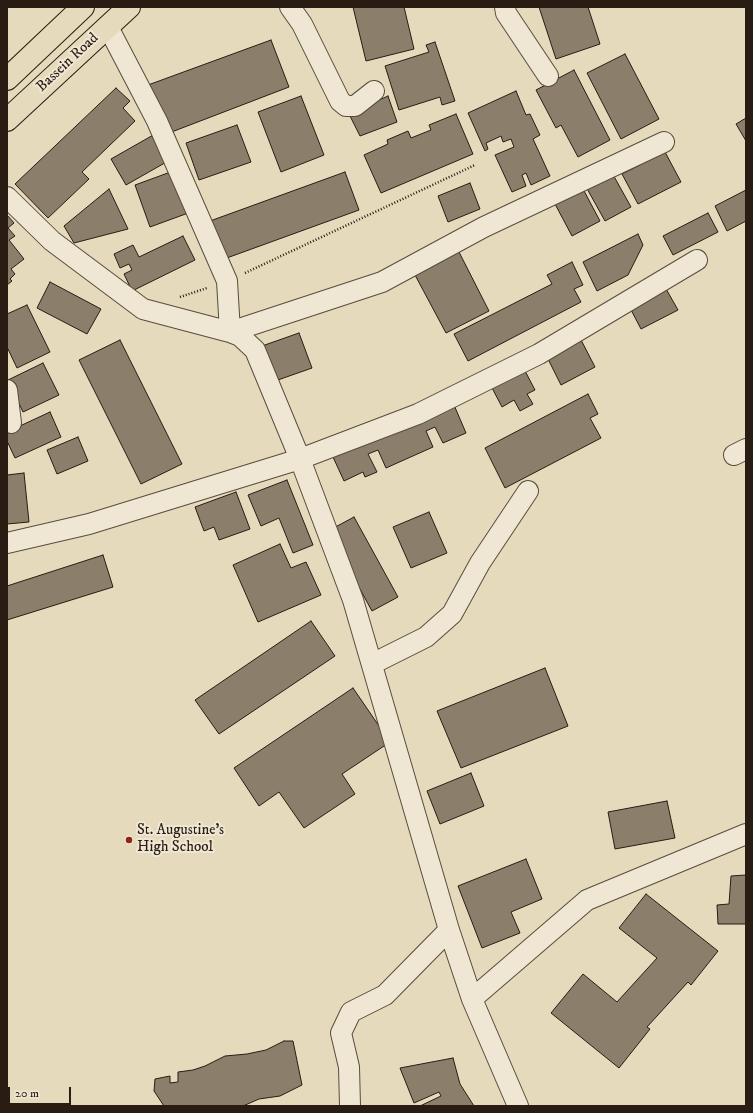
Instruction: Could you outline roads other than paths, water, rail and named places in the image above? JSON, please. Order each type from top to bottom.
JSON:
[{"type":"main road","name":"Bassein Road","points":[[7,79],[83,7]]},
{"type":"main road","name":"Bassein Road","points":[[7,120],[129,7]]},
{"type":"street","points":[[290,7],[302,24],[340,102],[346,106],[354,106],[374,91]]},
{"type":"street","points":[[505,7],[506,13],[548,76]]},
{"type":"street","points":[[108,27],[157,121],[227,281],[230,332]]},
{"type":"street","points":[[230,332],[382,282],[484,227],[664,142]]},
{"type":"street","points":[[7,197],[52,241],[143,309],[230,332],[240,336],[255,350],[300,459],[353,600],[449,930],[472,999],[518,1106]]},
{"type":"street","points":[[7,543],[89,524],[300,459],[418,414],[539,354],[698,260]]},
{"type":"street","points":[[7,390],[11,423]]},
{"type":"street","points":[[372,664],[426,637],[452,614],[480,563],[528,491]]},
{"type":"street","points":[[472,999],[587,900],[746,834]]},
{"type":"street","points":[[350,1106],[349,1067],[341,1033],[351,1012],[385,995],[449,930]]},
{"type":"place","name":"St. Augustine's High School","points":[[129,840]]}]
